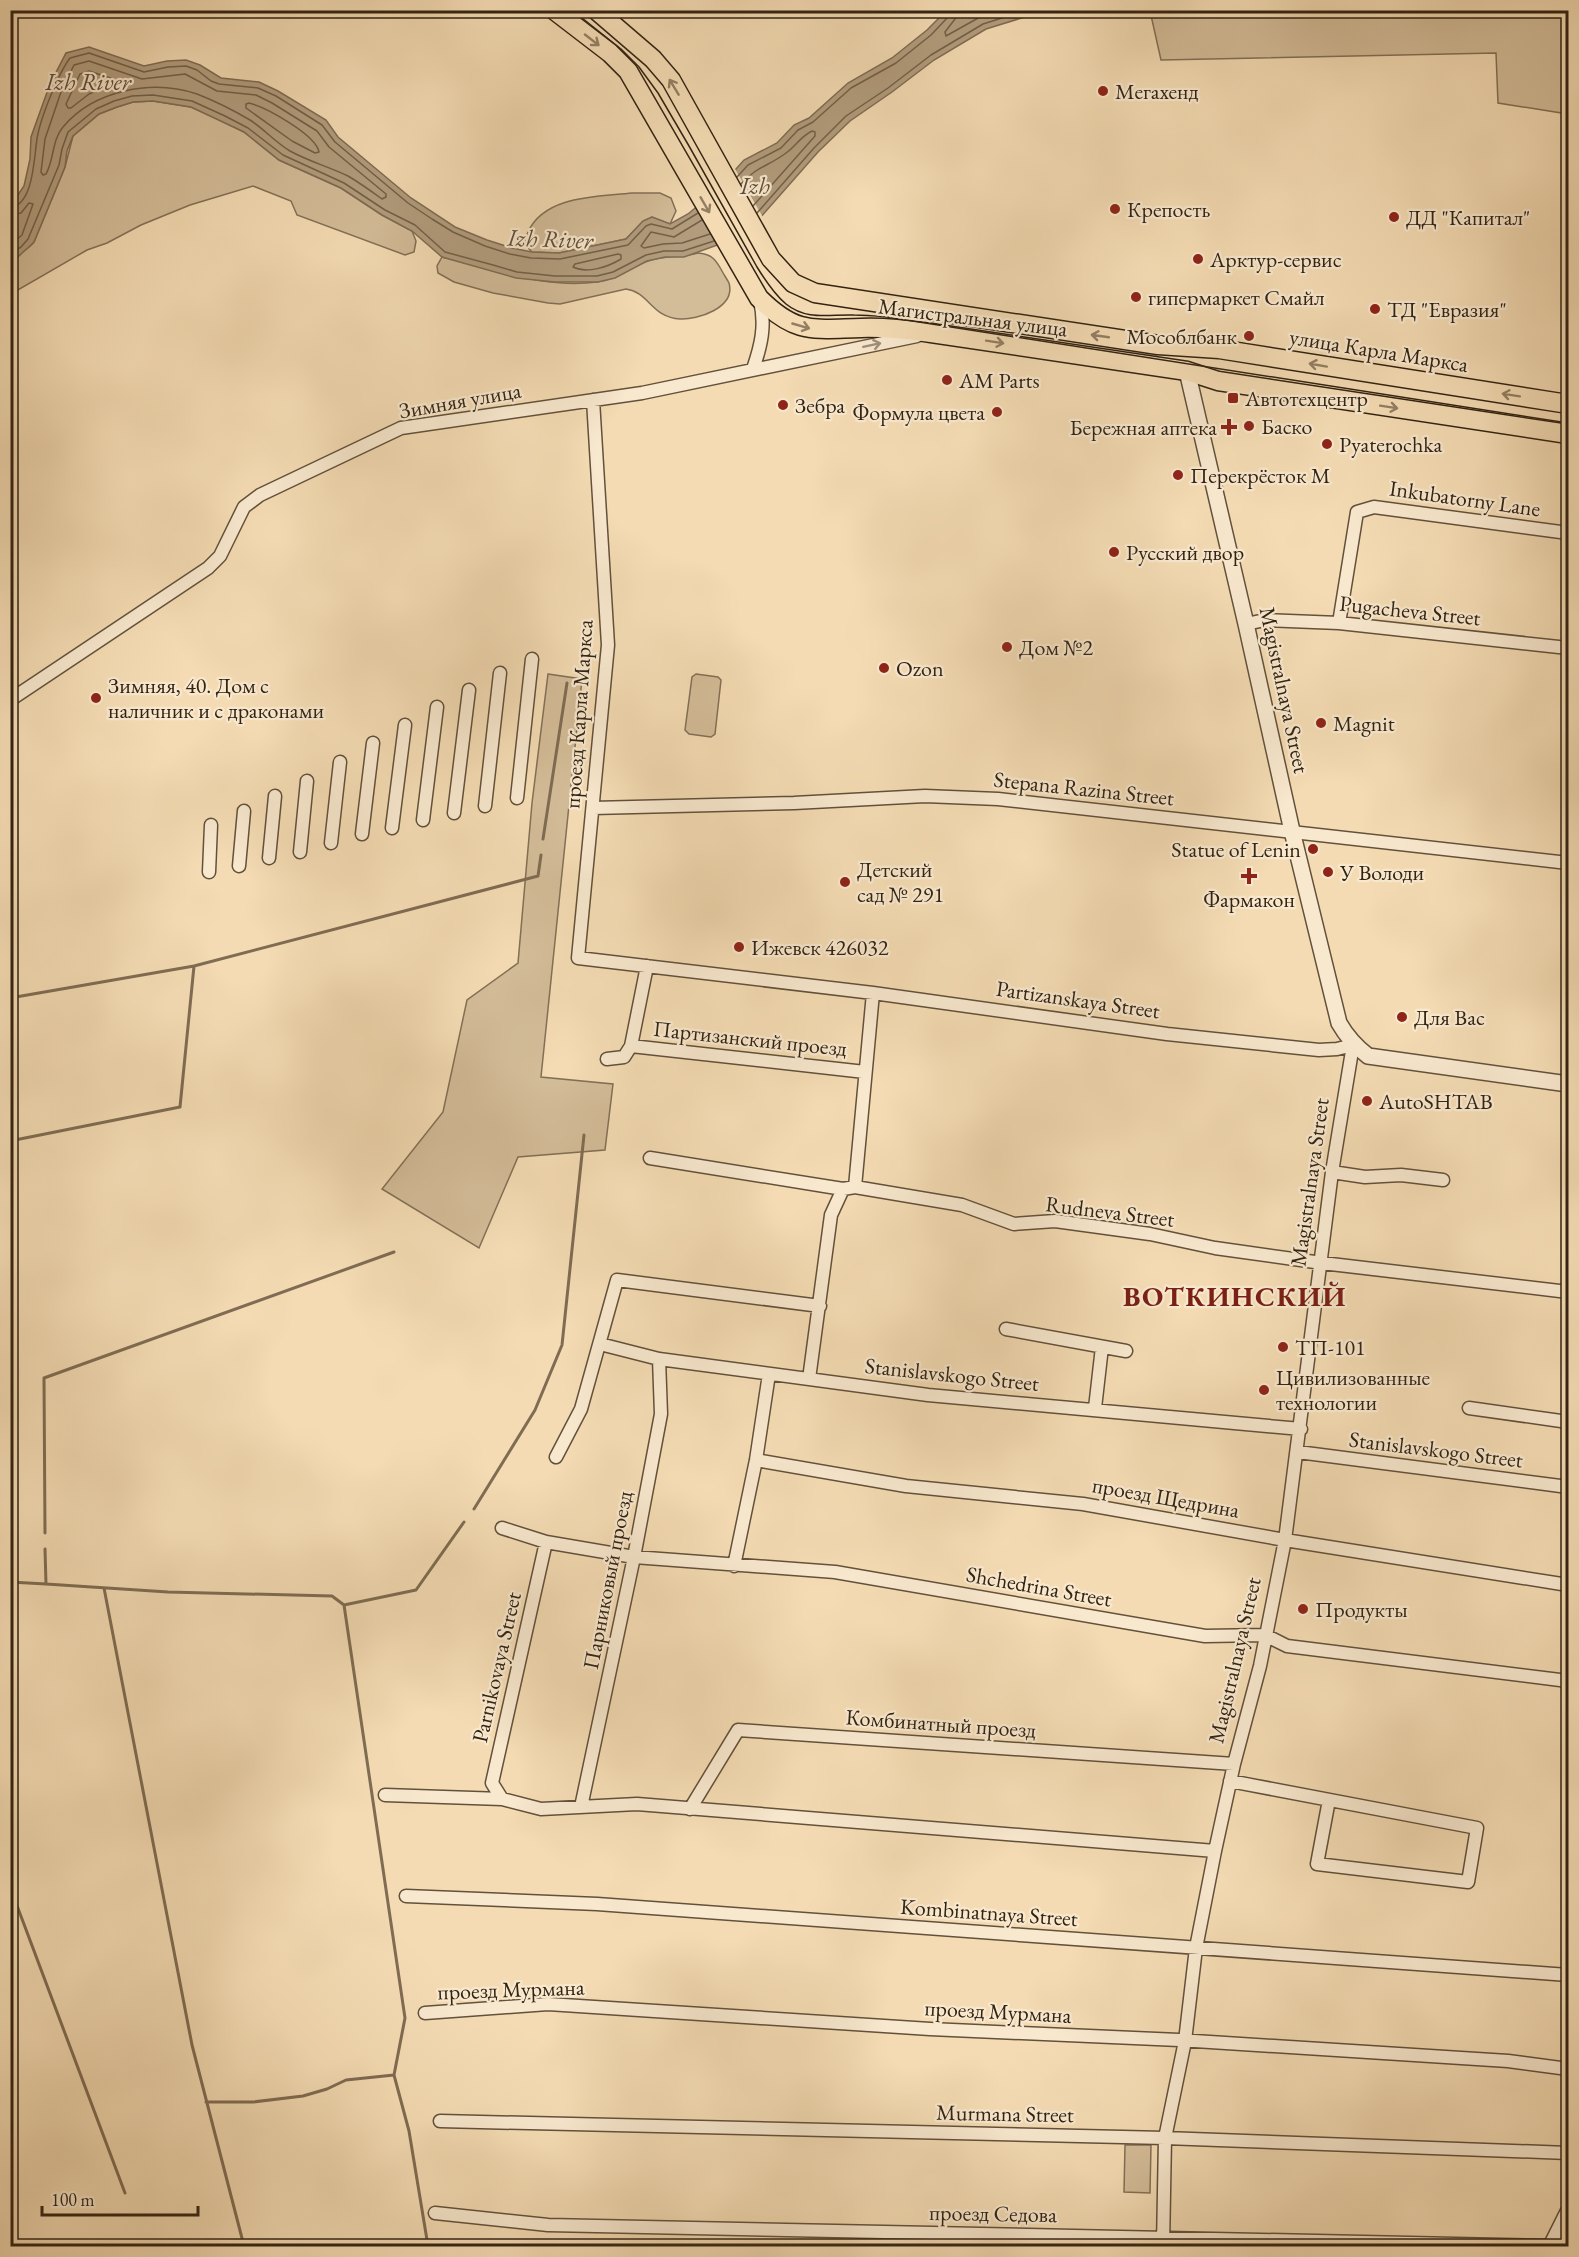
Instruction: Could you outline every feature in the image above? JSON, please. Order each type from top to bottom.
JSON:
[{"type":"main road","name":"Магистральная улица","points":[[554,10],[610,53],[627,71],[759,298],[776,315],[797,326],[817,330],[889,328],[1187,372]]},
{"type":"main road","name":"Магистральная улица","points":[[596,10],[653,59],[670,80],[771,259],[793,283],[815,293],[834,297],[1182,348]]},
{"type":"main road","name":"Magistralnaya Street","points":[[1182,348],[1187,372]]},
{"type":"main road","name":"улица Карла Маркса","points":[[1182,348],[1219,349],[1569,404]]},
{"type":"main road","points":[[1187,372],[1218,381],[1569,434]]},
{"type":"street","points":[[753,369],[763,333],[764,315],[759,298]]},
{"type":"street","name":"Зимняя улица","points":[[10,700],[208,568],[220,556],[244,507],[260,495],[401,428],[642,393],[932,333]]},
{"type":"street","name":"Magistralnaya Street","points":[[1163,2242],[1165,2138],[1185,2040],[1196,1948],[1215,1851],[1234,1764],[1260,1666],[1286,1540],[1332,1172],[1353,1045],[1340,1023],[1292,831],[1187,372]]},
{"type":"street","name":"проезд Карла Маркса","points":[[578,958],[608,645],[593,400]]},
{"type":"street","name":"Inkubatorny Lane","points":[[1339,623],[1357,512],[1374,507],[1569,533]]},
{"type":"street","name":"Pugacheva Street","points":[[1246,624],[1265,620],[1339,623],[1569,648]]},
{"type":"street","points":[[516,798],[532,659]]},
{"type":"street","points":[[485,806],[500,673]]},
{"type":"street","points":[[454,813],[469,690]]},
{"type":"street","points":[[423,820],[437,707]]},
{"type":"street","points":[[392,828],[405,725]]},
{"type":"street","points":[[362,834],[373,743]]},
{"type":"street","points":[[331,843],[340,762]]},
{"type":"street","points":[[300,852],[307,781]]},
{"type":"street","points":[[269,858],[275,796]]},
{"type":"street","name":"Stepana Razina Street","points":[[594,808],[794,804],[925,796],[998,799],[1569,863]]},
{"type":"street","points":[[238,866],[244,811]]},
{"type":"street","points":[[209,872],[211,825]]},
{"type":"street","name":"Partizanskaya Street","points":[[578,958],[873,993],[1167,1034],[1319,1050],[1353,1045]]},
{"type":"street","points":[[607,1059],[624,1057],[631,1046],[646,966]]},
{"type":"street","name":"Партизанский проезд","points":[[809,1379],[831,1215],[849,1188],[873,993]]},
{"type":"street","points":[[1353,1045],[1368,1056],[1569,1084]]},
{"type":"street","name":"Партизанский проезд","points":[[631,1046],[865,1072]]},
{"type":"street","name":"Rudneva Street","points":[[651,1158],[962,1204],[1014,1224],[1055,1221],[1150,1234],[1215,1248],[1322,1263],[1569,1292]]},
{"type":"street","points":[[1332,1172],[1365,1177],[1401,1175],[1443,1180]]},
{"type":"street","points":[[556,1457],[581,1409],[617,1280],[820,1306]]},
{"type":"street","points":[[1006,1329],[1126,1351]]},
{"type":"street","name":"Stanislavskogo Street","points":[[600,1344],[659,1359],[928,1395],[1095,1408],[1301,1429]]},
{"type":"street","points":[[1095,1408],[1102,1347]]},
{"type":"street","name":"Парниковый проезд","points":[[581,1807],[634,1557],[661,1414],[659,1359]]},
{"type":"street","points":[[734,1566],[756,1460],[769,1374]]},
{"type":"street","points":[[1468,1408],[1569,1422]]},
{"type":"street","name":"Stanislavskogo Street","points":[[1298,1452],[1569,1487]]},
{"type":"street","name":"проезд Щедрина","points":[[756,1460],[906,1486],[1083,1504],[1286,1540],[1569,1585]]},
{"type":"street","name":"Shchedrina Street","points":[[502,1528],[546,1542],[634,1557],[835,1572],[1205,1636],[1265,1635],[1287,1646],[1569,1681]]},
{"type":"street","name":"Parnikovaya Street","points":[[502,1799],[492,1783],[546,1542]]},
{"type":"street","name":"Комбинатный проезд","points":[[690,1809],[738,1730],[1234,1764]]},
{"type":"street","points":[[1230,1781],[1477,1828],[1468,1882],[1317,1864],[1329,1800]]},
{"type":"street","points":[[385,1795],[502,1799],[540,1809],[637,1804],[1215,1851]]},
{"type":"street","name":"Kombinatnaya Street","points":[[406,1896],[597,1904],[1569,1975]]},
{"type":"street","name":"проезд Мурмана","points":[[426,2013],[548,2004],[930,2029],[1185,2040],[1508,2061],[1569,2069]]},
{"type":"street","name":"Murmana Street","points":[[440,2121],[1165,2138],[1569,2153]]},
{"type":"street","points":[[1551,2246],[1569,2212]]},
{"type":"street","name":"проезд Седова","points":[[435,2213],[548,2226],[1163,2242],[1551,2246]]},
{"type":"shaded area","points":[[1150,11],[1568,11],[1568,114],[1498,103],[1496,53],[1161,60]]},
{"type":"shaded area","points":[[153,101],[191,107],[223,121],[244,132],[279,160],[341,188],[382,215],[412,231],[416,241],[414,252],[405,255],[297,215],[291,201],[253,186],[190,205],[141,225],[107,243],[87,250],[11,294],[12,262],[34,242],[65,167],[73,136],[99,114],[133,102]]},
{"type":"shaded area","points":[[660,193],[671,198],[676,211],[670,224],[652,217],[643,221],[626,239],[559,253],[532,252],[526,245],[526,235],[536,220],[559,204],[589,197]]},
{"type":"shaded area","points":[[698,253],[710,256],[715,261],[729,283],[730,292],[727,299],[714,311],[687,319],[671,318],[634,291],[626,289],[560,304],[548,303],[493,293],[454,282],[438,273],[437,266],[442,257],[519,277],[558,283],[577,283],[604,281],[654,259]]},
{"type":"shaded area","points":[[548,674],[582,679],[541,1077],[613,1084],[605,1150],[518,1157],[479,1248],[382,1189],[443,1112],[467,1000],[518,963],[532,803]]},
{"type":"shaded area","points":[[696,674],[718,677],[721,680],[715,734],[711,737],[689,734],[685,730],[692,677]]},
{"type":"shaded area","points":[[1125,2145],[1151,2145],[1150,2193],[1124,2192]]},
{"type":"water","name":"Izh River","points":[[946,11],[1059,11],[1041,12],[986,29],[934,60],[850,121],[818,152],[745,235],[684,257],[665,257],[647,261],[615,278],[598,282],[555,282],[516,278],[442,257],[412,231],[382,215],[341,188],[279,160],[244,132],[191,107],[153,101],[133,102],[99,114],[73,136],[67,151],[65,167],[34,242],[18,256],[11,266],[11,205],[24,186],[30,159],[31,137],[50,84],[66,53],[89,47],[144,66],[186,60],[200,65],[221,78],[259,82],[326,120],[338,137],[411,198],[455,227],[512,248],[532,252],[559,253],[626,239],[643,221],[652,217],[670,224],[688,214],[719,188],[744,160],[777,143],[794,125],[809,118],[848,83],[892,58],[927,30]]},
{"type":"pier","points":[[734,167],[764,219],[746,238],[722,247],[696,203],[717,186]]},
{"type":"waterway","points":[[543,839],[567,683]]},
{"type":"waterway","points":[[10,1141],[180,1107],[194,966],[538,876],[541,855]]},
{"type":"waterway","points":[[10,998],[194,966]]},
{"type":"waterway","points":[[474,1509],[535,1410],[562,1345],[584,1135]]},
{"type":"waterway","points":[[45,1533],[44,1378],[394,1252]]},
{"type":"waterway","points":[[46,1584],[168,1592],[332,1596],[344,1605],[416,1590],[464,1522]]},
{"type":"waterway","points":[[10,1582],[46,1584],[45,1549]]},
{"type":"waterway","points":[[104,1588],[192,2045],[244,2246]]},
{"type":"waterway","points":[[344,1605],[405,2018],[394,2075],[409,2131],[428,2246]]},
{"type":"waterway","points":[[10,1887],[125,2193]]},
{"type":"waterway","points":[[206,2102],[253,2102],[303,2096],[327,2089],[346,2080],[394,2075]]},
{"type":"tram line","points":[[572,10],[621,49],[639,67],[658,93],[763,277],[786,304],[802,313],[819,316],[887,317],[1568,423]]},
{"type":"place","name":"Мегахенд","points":[[1103,91]]},
{"type":"place","name":"Крепость","points":[[1115,209]]},
{"type":"place","name":"ДД \"Капитал\"","points":[[1394,217]]},
{"type":"place","name":"Арктур-сервис","points":[[1198,259]]},
{"type":"place","name":"гипермаркет Смайл","points":[[1136,297]]},
{"type":"place","name":"ТД \"Евразия\"","points":[[1375,309]]},
{"type":"place","name":"Мособлбанк","points":[[1249,336]]},
{"type":"place","name":"AM Parts","points":[[947,380]]},
{"type":"place","name":"Автотехцентр","points":[[1233,398]]},
{"type":"place","name":"Зебра","points":[[783,405]]},
{"type":"place","name":"Формула цвета","points":[[997,412]]},
{"type":"place","name":"Баско","points":[[1249,426]]},
{"type":"place","name":"Бережная аптека","points":[[1229,427]]},
{"type":"place","name":"Pyaterochka","points":[[1327,444]]},
{"type":"place","name":"Перекрёсток М","points":[[1178,475]]},
{"type":"place","name":"Русский двор","points":[[1114,552]]},
{"type":"place","name":"Дом №2","points":[[1007,647]]},
{"type":"place","name":"Ozon","points":[[884,668]]},
{"type":"place","name":"Зимняя, 40. Дом с наличник и с драконами","points":[[96,698]]},
{"type":"place","name":"Magnit","points":[[1321,723]]},
{"type":"place","name":"Statue of Lenin","points":[[1313,849]]},
{"type":"place","name":"У Володи","points":[[1328,872]]},
{"type":"place","name":"Фармакон","points":[[1249,876]]},
{"type":"place","name":"Детский сад № 291","points":[[845,882]]},
{"type":"place","name":"Ижевск 426032","points":[[739,947]]},
{"type":"place","name":"Для Вас","points":[[1402,1017]]},
{"type":"place","name":"AutoSHTAB","points":[[1367,1101]]},
{"type":"place","name":"ТП-101","points":[[1283,1347]]},
{"type":"place","name":"Цивилизованные технологии","points":[[1264,1390]]},
{"type":"place","name":"Продукты","points":[[1303,1609]]},
{"type":"district","name":"ВОТКИНСКИЙ","points":[[1235,1296]]},
{"type":"water label","name":"Izh","points":[[755,186]]}]
